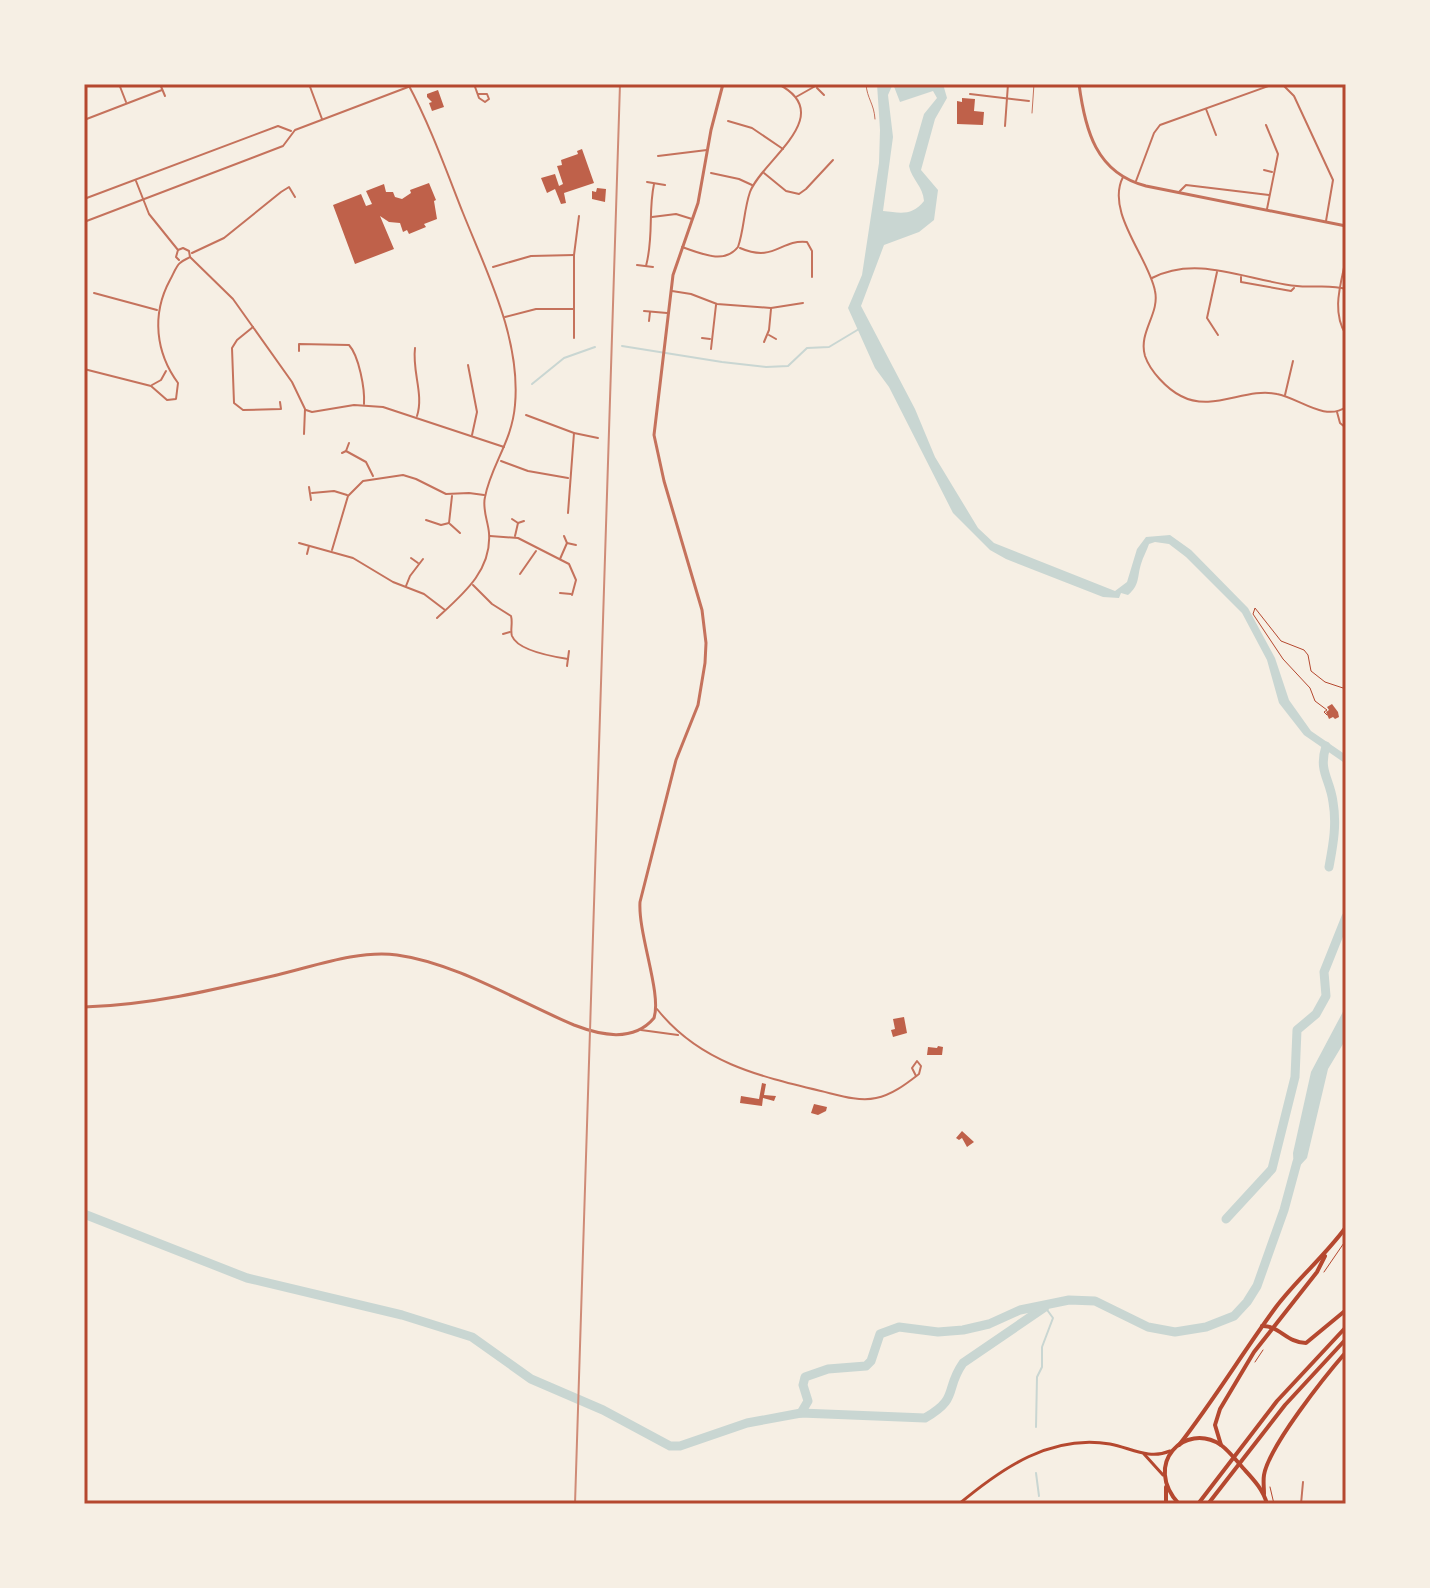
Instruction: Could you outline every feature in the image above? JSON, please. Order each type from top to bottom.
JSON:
[{"type":"main road","points":[[1166,1504],[1163,1475],[1167,1460],[1214,1401],[1262,1326],[1346,1227]]},
{"type":"main road","points":[[1264,1494],[1221,1445],[1215,1429],[1218,1412],[1273,1327],[1317,1272],[1326,1254]]},
{"type":"main road","points":[[1262,1326],[1273,1327],[1291,1341],[1306,1343],[1346,1310]]},
{"type":"main road","points":[[1199,1502],[1277,1401],[1346,1327]]},
{"type":"main road","points":[[1208,1504],[1251,1448],[1346,1339]]},
{"type":"main road","points":[[1267,1504],[1263,1476],[1276,1449],[1346,1352]]},
{"type":"main road","points":[[1179,1445],[1192,1439],[1221,1445]]},
{"type":"main road","points":[[959,1504],[1009,1468],[1051,1447],[1077,1442],[1098,1443],[1143,1454],[1158,1455],[1174,1450]]},
{"type":"main road","points":[[1143,1454],[1163,1475]]},
{"type":"main road","points":[[1166,1487],[1179,1504]]},
{"type":"street","points":[[119,84],[127,103]]},
{"type":"street","points":[[160,84],[165,96]]},
{"type":"street","points":[[309,84],[322,119]]},
{"type":"street","points":[[84,222],[283,146],[292,132],[416,84]]},
{"type":"street","points":[[474,84],[478,94]]},
{"type":"street","points":[[641,1030],[654,1018],[657,1009],[641,925],[640,902],[679,751],[698,705],[706,649],[702,610],[655,442],[662,357],[673,275],[702,187],[707,150],[723,84]]},
{"type":"street","points":[[682,247],[715,256],[730,254],[738,247],[753,186],[794,136],[799,123],[795,98],[778,84]]},
{"type":"street","points":[[1005,126],[1008,84]]},
{"type":"street","points":[[1079,84],[1084,121],[1091,142],[1103,160],[1123,177],[1135,183],[1179,193],[1346,226]]},
{"type":"street","points":[[1135,183],[1157,127],[1274,84]]},
{"type":"street","points":[[1282,84],[1291,91],[1333,180],[1326,222]]},
{"type":"street","points":[[409,85],[503,318],[516,385],[514,414],[506,447],[485,495],[489,536],[485,561],[472,584],[437,618]]},
{"type":"street","points":[[795,98],[818,86],[824,95]]},
{"type":"street","points":[[84,120],[162,90]]},
{"type":"street","points":[[970,94],[1029,101]]},
{"type":"street","points":[[1206,108],[1216,135]]},
{"type":"street","points":[[728,121],[759,132],[783,149]]},
{"type":"street","points":[[733,130],[735,123]]},
{"type":"street","points":[[1266,125],[1278,153],[1267,210]]},
{"type":"street","points":[[84,199],[278,126],[292,132]]},
{"type":"street","points":[[663,161],[660,156],[707,150]]},
{"type":"street","points":[[764,173],[786,191],[797,194],[806,189],[833,160]]},
{"type":"street","points":[[824,170],[829,174]]},
{"type":"street","points":[[1264,170],[1274,172]]},
{"type":"street","points":[[711,173],[739,179],[753,186]]},
{"type":"street","points":[[716,181],[718,175]]},
{"type":"street","points":[[1123,177],[1118,198],[1130,235],[1155,291],[1156,303],[1144,335],[1144,350],[1151,367],[1172,390],[1190,400],[1204,403],[1256,392],[1285,396],[1324,412],[1337,412],[1346,407]]},
{"type":"street","points":[[135,180],[152,218],[178,250]]},
{"type":"street","points":[[647,182],[665,185]]},
{"type":"street","points":[[646,266],[652,237],[654,184]]},
{"type":"street","points":[[1179,193],[1186,185],[1269,195]]},
{"type":"street","points":[[84,369],[151,386],[164,399],[176,399],[178,383],[166,370],[159,340],[159,310],[165,291],[181,262],[224,238],[289,187],[295,197]]},
{"type":"street","points":[[652,217],[676,214],[693,219]]},
{"type":"street","points":[[574,338],[574,255],[579,216]]},
{"type":"street","points":[[738,247],[767,254],[794,243],[807,242],[812,251],[812,277]]},
{"type":"street","points":[[178,250],[187,249],[254,326],[292,382],[305,409],[304,434]]},
{"type":"street","points":[[178,250],[176,257],[181,262]]},
{"type":"street","points":[[493,267],[531,256],[574,255]]},
{"type":"street","points":[[1346,258],[1338,316],[1346,335]]},
{"type":"street","points":[[637,265],[653,267]]},
{"type":"street","points":[[1150,278],[1182,266],[1296,286],[1346,289]]},
{"type":"street","points":[[805,271],[812,271]]},
{"type":"street","points":[[1217,271],[1207,318],[1218,335]]},
{"type":"street","points":[[1241,276],[1241,282],[1283,291],[1291,291],[1296,286]]},
{"type":"street","points":[[671,291],[691,294],[717,304],[771,308],[803,303]]},
{"type":"street","points":[[94,293],[159,310]]},
{"type":"street","points":[[711,349],[717,304]]},
{"type":"street","points":[[764,342],[771,308]]},
{"type":"street","points":[[503,318],[536,309],[574,309]]},
{"type":"street","points":[[644,311],[668,313]]},
{"type":"street","points":[[649,321],[650,312]]},
{"type":"street","points":[[254,326],[232,348],[234,403],[243,410],[281,409],[280,402]]},
{"type":"street","points":[[767,334],[776,339]]},
{"type":"street","points":[[702,338],[712,339]]},
{"type":"street","points":[[299,351],[299,344],[347,343],[352,347],[363,381],[364,406]]},
{"type":"street","points":[[415,348],[413,365],[421,401],[416,417]]},
{"type":"street","points":[[1285,396],[1293,361]]},
{"type":"street","points":[[468,365],[477,414],[472,436]]},
{"type":"street","points":[[151,386],[160,382],[166,370]]},
{"type":"street","points":[[305,409],[312,412],[383,407],[506,447]]},
{"type":"street","points":[[1337,412],[1340,423],[1346,428]]},
{"type":"street","points":[[526,415],[574,433],[598,438]]},
{"type":"street","points":[[568,513],[574,433]]},
{"type":"street","points":[[349,443],[344,452],[366,462],[374,477]]},
{"type":"street","points":[[500,461],[528,471],[570,478]]},
{"type":"street","points":[[332,550],[348,496],[358,483],[374,477],[410,476],[439,492],[485,495]]},
{"type":"street","points":[[309,487],[311,500]]},
{"type":"street","points":[[312,493],[334,491],[348,496]]},
{"type":"street","points":[[449,523],[452,494]]},
{"type":"street","points":[[512,519],[518,523]]},
{"type":"street","points":[[426,520],[441,525],[449,523]]},
{"type":"street","points":[[518,523],[524,521]]},
{"type":"street","points":[[449,523],[460,533]]},
{"type":"street","points":[[515,537],[518,523]]},
{"type":"street","points":[[489,536],[515,537],[571,565],[576,582],[572,595],[575,600]]},
{"type":"street","points":[[560,559],[567,543],[564,536]]},
{"type":"street","points":[[299,543],[332,550],[360,561],[428,596],[446,611]]},
{"type":"street","points":[[567,543],[576,545]]},
{"type":"street","points":[[307,554],[309,545]]},
{"type":"street","points":[[520,574],[537,550]]},
{"type":"street","points":[[411,558],[419,564]]},
{"type":"street","points":[[406,587],[423,559]]},
{"type":"street","points":[[525,567],[531,571]]},
{"type":"street","points":[[472,584],[492,604],[511,616],[511,632],[521,645],[545,655],[568,659]]},
{"type":"street","points":[[560,593],[572,595]]},
{"type":"street","points":[[503,634],[511,632]]},
{"type":"street","points":[[567,666],[569,651]]},
{"type":"street","points":[[84,1007],[167,999],[353,958],[389,955],[449,970],[579,1027],[622,1035],[641,1030],[664,1032],[683,1038],[750,1073],[851,1097],[882,1097],[916,1076]]},
{"type":"street","points":[[657,1009],[683,1038]]},
{"type":"street","points":[[1301,1504],[1303,1482]]},
{"type":"lane","points":[[866,84],[874,104],[875,119]]},
{"type":"lane","points":[[1032,113],[1034,84]]},
{"type":"path","points":[[1327,715],[1325,706],[1315,701],[1304,680],[1283,659],[1253,614],[1255,608],[1281,641],[1304,650],[1309,666],[1318,676],[1325,682],[1346,689]]},
{"type":"path","points":[[1251,1368],[1268,1342]]},
{"type":"path","points":[[1269,1483],[1274,1504]]},
{"type":"shaded area","points":[[877,84],[892,86],[888,95],[893,137],[883,211],[910,211],[924,201],[909,166],[924,114],[937,98],[933,91],[900,102],[893,84],[943,84],[947,98],[935,119],[921,170],[938,190],[934,220],[919,232],[884,245],[861,306],[915,409],[935,457],[978,528],[994,543],[1115,591],[1127,582],[1137,549],[1146,537],[1170,535],[1191,550],[1248,608],[1275,658],[1289,700],[1311,731],[1346,755],[1346,764],[1304,735],[1279,703],[1267,660],[1242,613],[1169,544],[1149,544],[1136,584],[1128,595],[1121,593],[1119,598],[1103,597],[1006,559],[990,550],[953,513],[889,387],[875,368],[848,308],[862,275],[879,163]]},
{"type":"shaded area","points":[[1346,1006],[1346,1039],[1328,1069],[1307,1158],[1294,1172],[1293,1153],[1311,1072]]},
{"type":"building","points":[[438,90],[444,107],[432,111],[429,103],[432,102],[427,94]]},
{"type":"building","points":[[962,98],[975,99],[974,111],[984,112],[983,125],[957,124],[957,101],[962,102]]},
{"type":"building","points":[[582,149],[594,183],[564,193],[566,203],[561,204],[555,189],[547,193],[541,178],[555,174],[559,186],[563,184],[557,166],[562,165],[561,160],[578,154],[577,151]]},
{"type":"building","points":[[429,183],[436,200],[437,219],[409,234],[407,230],[403,232],[400,223],[389,222],[380,216],[394,249],[355,264],[333,205],[361,194],[366,206],[372,204],[366,191],[384,184],[386,192],[393,192],[395,197],[402,199],[411,193],[410,190]]},
{"type":"building","points":[[597,188],[606,189],[605,202],[592,199],[592,191],[596,192]]},
{"type":"building","points":[[1332,704],[1339,717],[1329,719],[1327,707]]},
{"type":"building","points":[[904,1017],[907,1033],[893,1037],[893,1019]]},
{"type":"building","points":[[928,1047],[943,1047],[942,1055],[927,1055]]},
{"type":"building","points":[[762,1083],[766,1084],[764,1095],[776,1096],[774,1101],[763,1098],[762,1106],[740,1103],[741,1096],[759,1099]]},
{"type":"building","points":[[814,1104],[827,1107],[826,1111],[818,1115],[811,1113]]},
{"type":"building","points":[[962,1131],[974,1142],[967,1147],[962,1138],[956,1138]]},
{"type":"waterway","points":[[622,346],[722,362],[788,366],[807,348],[829,347],[859,329]]},
{"type":"waterway","points":[[532,384],[564,358],[595,347]]},
{"type":"waterway","points":[[1326,746],[1324,769],[1332,794],[1335,819],[1329,867]]},
{"type":"waterway","points":[[1226,1219],[1272,1169],[1295,1077],[1297,1030],[1316,1014],[1326,996],[1324,972],[1346,917]]},
{"type":"waterway","points":[[801,1413],[808,1401],[803,1385],[805,1377],[828,1369],[866,1366],[871,1361],[880,1334],[899,1327],[938,1332],[963,1330],[989,1324],[1020,1310],[1069,1300],[1095,1301],[1148,1327],[1175,1332],[1206,1327],[1234,1316],[1257,1286],[1297,1162]]},
{"type":"waterway","points":[[84,1214],[247,1278],[402,1315],[472,1337],[531,1379],[603,1410],[670,1446],[680,1446],[747,1423],[801,1413],[925,1418],[943,1405],[963,1363],[1045,1307]]},
{"type":"waterway","points":[[1036,1427],[1037,1377],[1042,1367],[1042,1347],[1053,1318],[1045,1307]]},
{"type":"waterway","points":[[1036,1473],[1039,1496]]},
{"type":"railway","points":[[575,1504],[620,84]]}]
